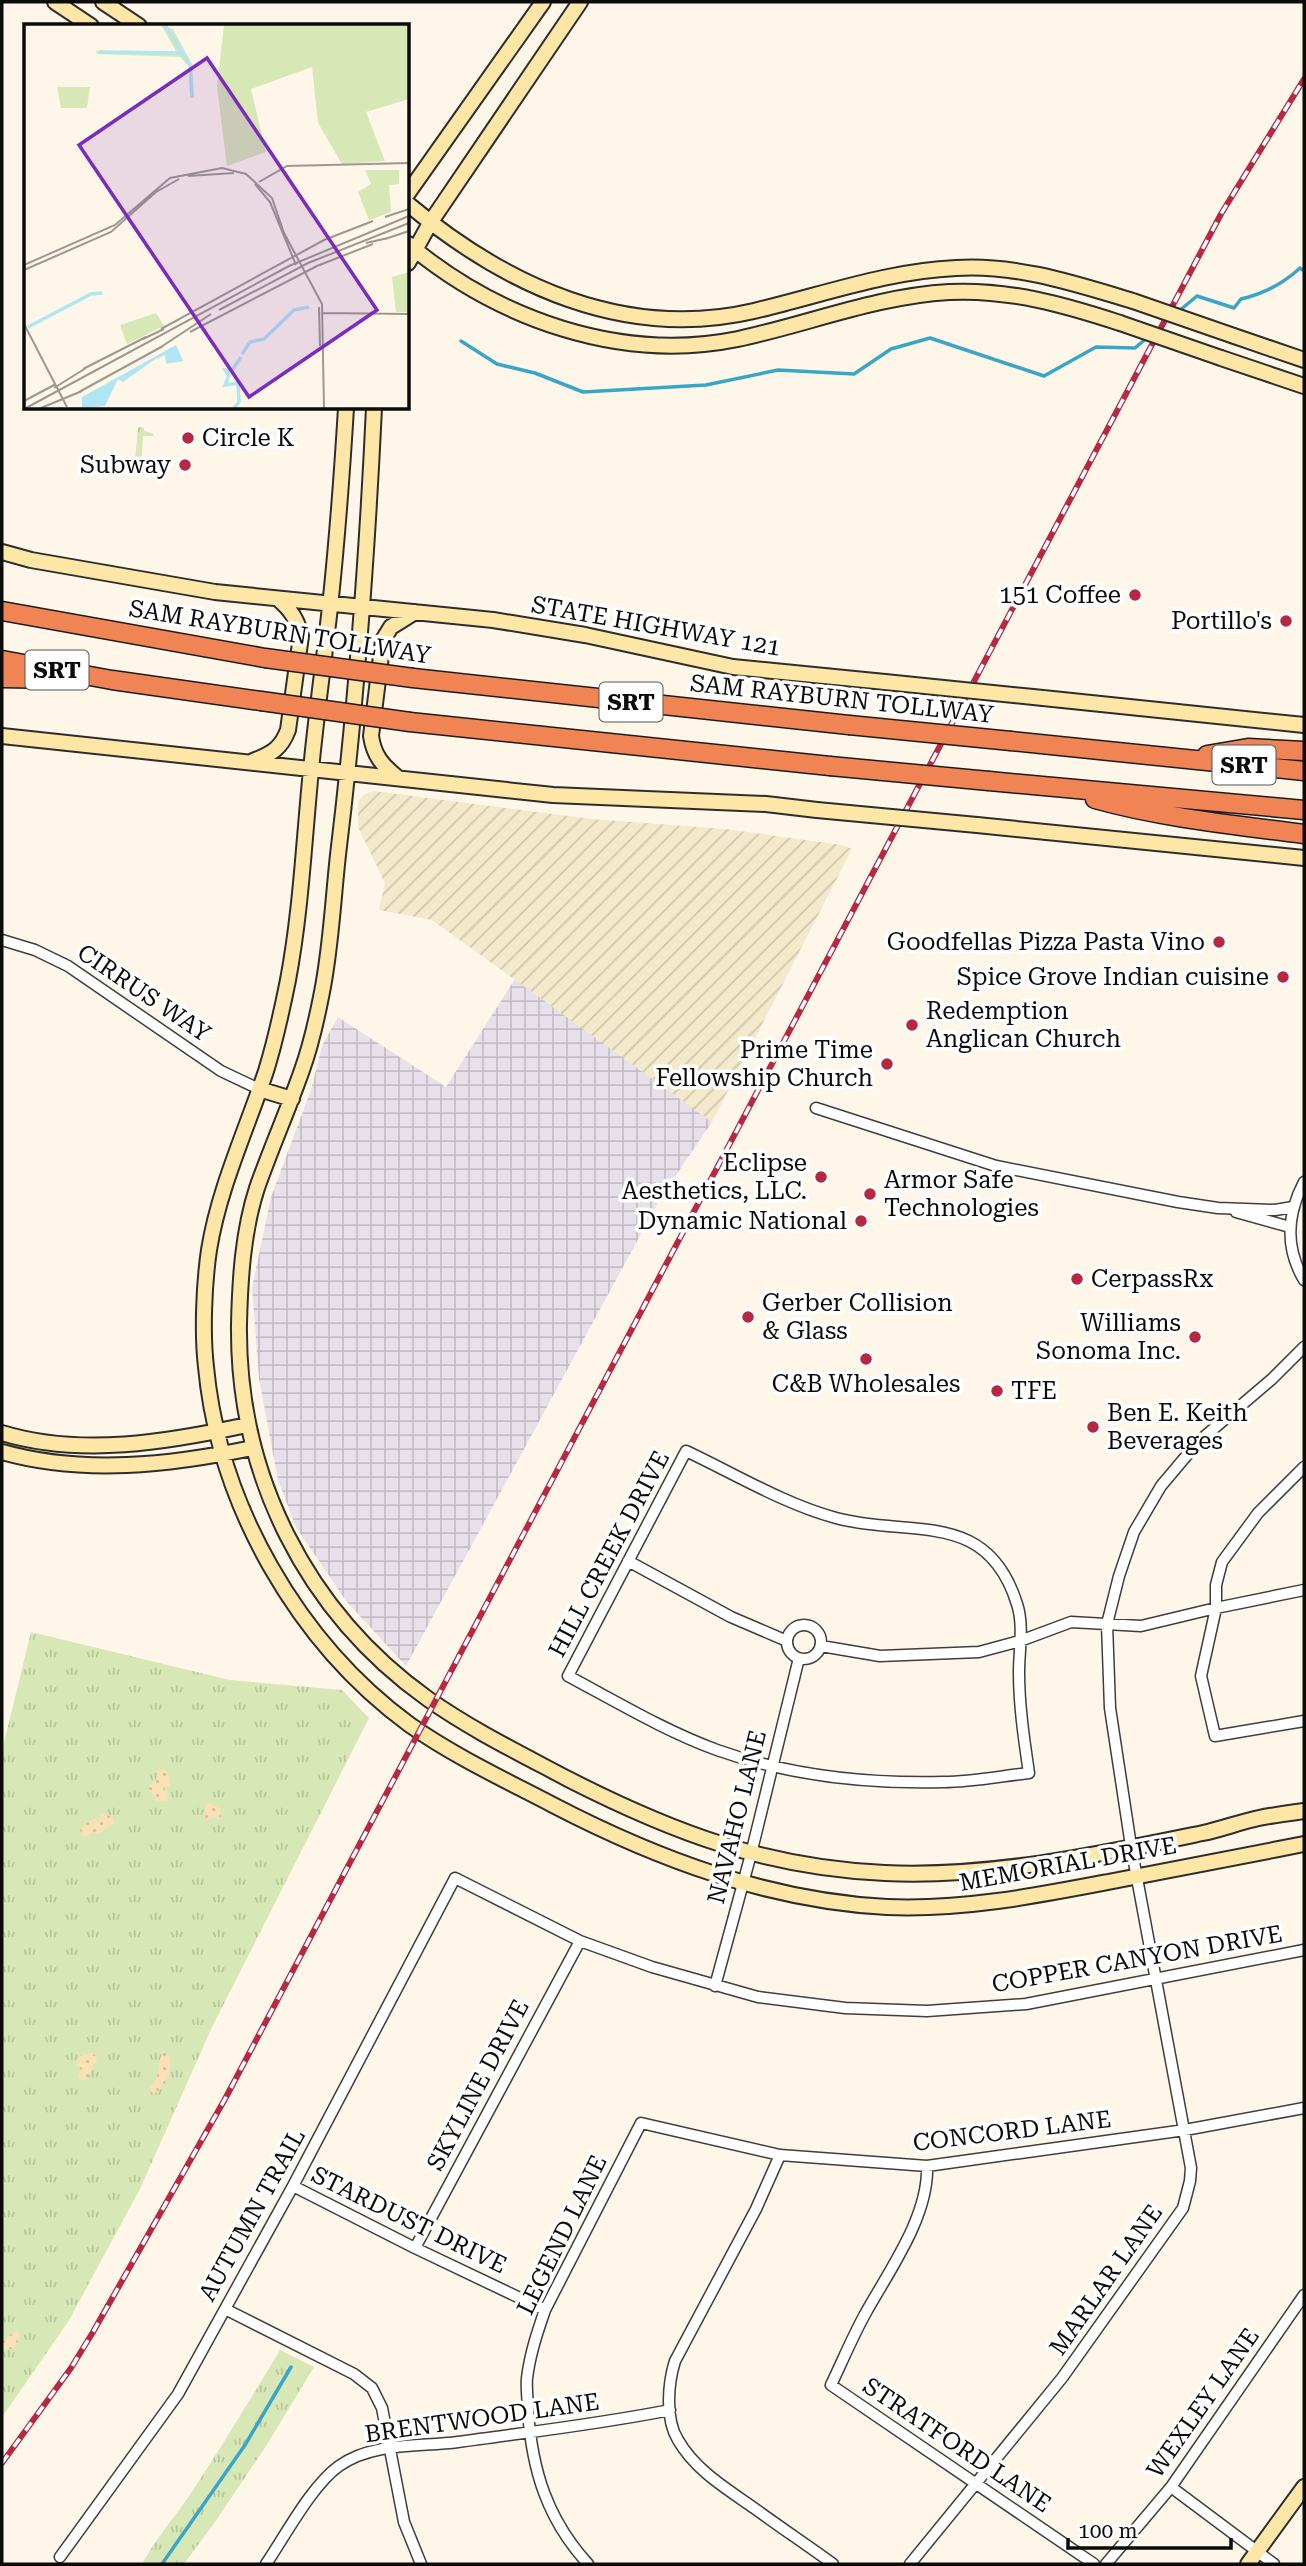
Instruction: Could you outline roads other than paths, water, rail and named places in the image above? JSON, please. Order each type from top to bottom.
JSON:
[{"type":"highway","points":[[2,602],[45,619]]},
{"type":"highway","name":"SAM RAYBURN TOLLWAY","points":[[2,611],[265,658],[413,678],[1304,771]]},
{"type":"highway","name":"SRT","points":[[2,660],[112,680],[410,722],[830,766],[1304,810]]},
{"type":"highway","points":[[2,678],[112,680]]},
{"type":"highway","points":[[1183,759],[1248,748],[1304,751]]},
{"type":"highway","points":[[1051,787],[1119,806],[1304,834]]},
{"type":"main road","points":[[55,2],[88,24]]},
{"type":"main road","points":[[103,2],[133,24]]},
{"type":"main road","points":[[410,191],[543,2]]},
{"type":"main road","points":[[580,2],[410,253],[491,300],[562,331],[640,344],[681,345],[745,337],[873,305],[950,292],[991,293],[1069,306],[1304,386]]},
{"type":"main road","points":[[410,206],[430,223],[510,274],[545,292],[622,315],[702,318],[742,313],[881,277],[960,267],[1037,274],[1133,301],[1304,360]]},
{"type":"main road","points":[[742,313],[745,337]]},
{"type":"main road","name":"MEMORIAL DRIVE","points":[[346,410],[330,603],[302,877],[288,980],[266,1069],[235,1152],[209,1245],[206,1280],[205,1366],[223,1454],[245,1514],[272,1571],[301,1615],[335,1656],[384,1704],[413,1727],[497,1777],[611,1836],[685,1866],[829,1902],[943,1907],[1036,1896],[1304,1844]]},
{"type":"main road","name":"MEMORIAL DRIVE","points":[[374,410],[348,774],[324,986],[305,1062],[256,1193],[241,1267],[239,1331],[247,1425],[269,1497],[291,1545],[329,1602],[373,1654],[429,1699],[513,1750],[624,1807],[697,1838],[751,1854],[825,1869],[889,1874],[990,1871],[1209,1832],[1256,1818],[1304,1811]]},
{"type":"main road","name":"STATE HIGHWAY 121","points":[[2,552],[104,574],[215,592],[493,620],[585,635],[733,667],[1301,723]]},
{"type":"main road","points":[[252,761],[273,753],[283,743],[288,730],[301,636],[298,621],[290,609],[277,598]]},
{"type":"main road","points":[[398,778],[382,764],[373,751],[371,736],[383,640],[391,627],[415,612]]},
{"type":"main road","points":[[2,736],[553,795],[766,804],[1304,858]]},
{"type":"main road","points":[[259,1089],[292,1099]]},
{"type":"main road","points":[[247,1425],[217,1432],[121,1444],[82,1445],[31,1440],[8,1434],[6,1453],[71,1465],[157,1462],[252,1448]]},
{"type":"main road","points":[[1248,2564],[1304,2487]]},
{"type":"street","name":"CIRRUS WAY","points":[[2,940],[35,950],[68,966],[221,1071],[259,1089]]},
{"type":"street","points":[[816,1108],[996,1166],[1218,1208],[1290,1227]]},
{"type":"street","points":[[1304,1182],[1293,1207],[1290,1227],[1294,1259],[1304,1280]]},
{"type":"street","points":[[1218,1208],[1275,1210],[1293,1207]]},
{"type":"street","name":"MARLAR LANE","points":[[910,2564],[1062,2378],[1183,2208],[1190,2181],[1185,2130],[1154,1979],[1131,1846],[1110,1708],[1107,1624],[1134,1532],[1161,1486],[1198,1442],[1272,1379],[1303,1347]]},
{"type":"street","name":"HILL CREEK DRIVE","points":[[772,1767],[716,1749],[661,1725],[568,1676],[686,1451],[795,1503],[836,1518],[933,1529],[961,1537],[991,1555],[1008,1580],[1018,1607],[1020,1641]]},
{"type":"street","points":[[1304,1467],[1258,1513],[1223,1562],[1216,1585],[1216,1608],[1201,1676],[1215,1736],[1304,1721]]},
{"type":"street","points":[[628,1561],[731,1617],[787,1641]]},
{"type":"street","points":[[821,1646],[880,1656],[979,1652],[1020,1641],[1072,1622],[1141,1626],[1304,1590]]},
{"type":"street","points":[[808,1626],[818,1633],[821,1646],[810,1658],[799,1658],[790,1652],[787,1641],[796,1627],[808,1626]]},
{"type":"street","points":[[772,1767],[865,1781],[946,1782],[1029,1773],[1021,1724],[1020,1641]]},
{"type":"street","name":"NAVAHO LANE","points":[[715,1986],[751,1854],[799,1658]]},
{"type":"street","name":"COPPER CANYON DRIVE","points":[[455,1878],[580,1941],[715,1986],[802,2004],[927,2011],[1026,2004],[1304,1950]]},
{"type":"street","name":"AUTUMN TRAIL","points":[[60,2557],[178,2395],[293,2186],[455,1878]]},
{"type":"street","name":"SKYLINE DRIVE","points":[[415,2248],[580,1941]]},
{"type":"street","name":"CONCORD LANE","points":[[641,2123],[780,2155],[927,2166],[1185,2130],[1304,2108]]},
{"type":"street","name":"LEGEND LANE","points":[[588,2564],[570,2543],[554,2517],[534,2466],[527,2381],[534,2340],[545,2310],[641,2123]]},
{"type":"street","points":[[780,2155],[756,2209],[675,2361],[671,2375],[670,2410],[676,2438],[694,2461],[718,2483],[833,2564]]},
{"type":"street","name":"STRATFORD LANE","points":[[927,2166],[928,2186],[913,2226],[831,2385],[1094,2564]]},
{"type":"street","name":"STARDUST DRIVE","points":[[293,2186],[545,2310]]},
{"type":"street","name":"WEXLEY LANE","points":[[1106,2564],[1171,2487],[1304,2295]]},
{"type":"street","points":[[225,2309],[354,2374],[372,2388],[382,2408],[404,2522],[421,2564]]},
{"type":"street","name":"BRENTWOOD LANE","points":[[266,2564],[320,2484],[339,2466],[360,2455],[390,2448],[599,2424],[670,2410]]},
{"type":"street","points":[[1171,2487],[1274,2564]]},
{"type":"waterway","points":[[1179,311],[1197,296],[1234,308],[1241,299],[1272,287],[1300,268],[1304,271]]},
{"type":"waterway","points":[[461,341],[497,364],[535,373],[583,392],[706,385],[778,370],[854,374],[891,349],[930,338],[1044,376],[1096,347],[1135,348],[1149,336]]},
{"type":"waterway","points":[[162,2564],[245,2445],[291,2367]]},
{"type":"railway","points":[[2,2463],[71,2368],[225,2099],[1221,214],[1304,79]]},
{"type":"place","name":"Circle K","points":[[188,438]]},
{"type":"place","name":"Subway","points":[[185,465]]},
{"type":"place","name":"151 Coffee","points":[[1135,595]]},
{"type":"place","name":"Portillo's","points":[[1286,621]]},
{"type":"place","name":"Goodfellas Pizza Pasta Vino","points":[[1219,942]]},
{"type":"place","name":"Spice Grove Indian cuisine","points":[[1283,977]]},
{"type":"place","name":"Redemption Anglican Church","points":[[912,1025]]},
{"type":"place","name":"Prime Time Fellowship Church","points":[[887,1064]]},
{"type":"place","name":"Eclipse Aesthetics, LLC.","points":[[821,1177]]},
{"type":"place","name":"Armor Safe Technologies","points":[[870,1194]]},
{"type":"place","name":"Dynamic National","points":[[861,1221]]},
{"type":"place","name":"CerpassRx","points":[[1077,1279]]},
{"type":"place","name":"Gerber Collision & Glass","points":[[748,1317]]},
{"type":"place","name":"Williams Sonoma Inc.","points":[[1195,1337]]},
{"type":"place","name":"C&B Wholesales","points":[[866,1359]]},
{"type":"place","name":"TFE","points":[[997,1391]]},
{"type":"place","name":"Ben E. Keith Beverages","points":[[1093,1427]]}]
